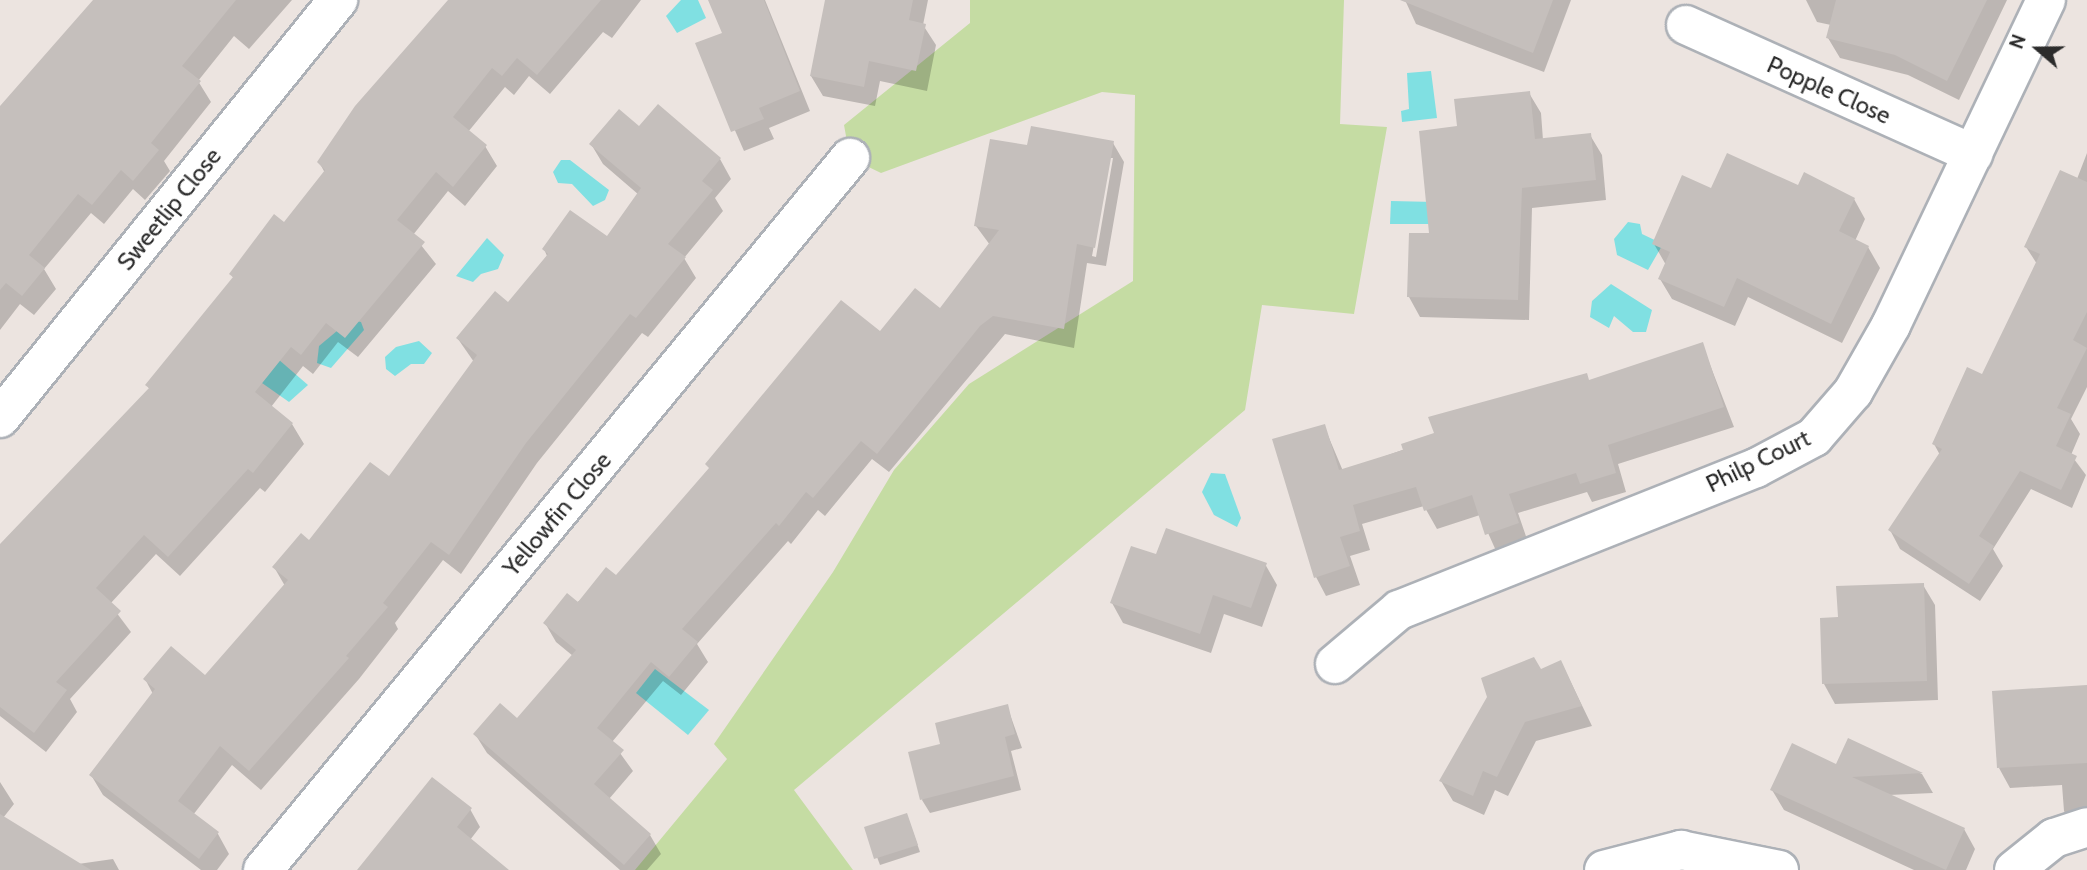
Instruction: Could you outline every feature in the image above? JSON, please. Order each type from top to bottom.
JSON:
[{"type":"street","name":"Sweetlip Close","points":[[0,418],[338,0]]},
{"type":"street","name":"Philp Court","points":[[1335,664],[1398,610],[1756,468],[1814,438],[1853,392],[1973,154],[2046,0]]},
{"type":"street","name":"Popple Close","points":[[1686,25],[1973,154]]},
{"type":"street","name":"Yellowfin Close","points":[[263,870],[850,158]]},
{"type":"street","points":[[2014,870],[2054,838],[2087,827]]},
{"type":"street","points":[[1604,870],[1681,850],[1779,870]]},
{"type":"green space","points":[[970,0],[1344,0],[1340,124],[1387,127],[1354,314],[1262,305],[1245,410],[794,790],[853,870],[635,870],[727,759],[714,744],[833,572],[894,470],[969,384],[1133,281],[1135,95],[1102,92],[881,173],[850,158],[844,125],[970,23]]},
{"type":"water","points":[[681,0],[698,0],[706,18],[677,33],[666,16]]},
{"type":"water","points":[[1431,71],[1437,118],[1402,122],[1401,111],[1409,109],[1407,73]]},
{"type":"water","points":[[561,160],[570,160],[609,190],[605,200],[593,206],[572,184],[558,183],[553,172]]},
{"type":"water","points":[[1391,201],[1435,202],[1435,224],[1390,224]]},
{"type":"water","points":[[1628,222],[1640,224],[1642,234],[1663,244],[1648,270],[1617,255],[1614,239]]},
{"type":"water","points":[[487,238],[504,255],[498,269],[481,274],[473,282],[456,276]]},
{"type":"water","points":[[1611,284],[1652,310],[1646,332],[1633,332],[1614,316],[1609,328],[1590,317],[1592,301]]},
{"type":"water","points":[[350,320],[361,322],[364,330],[331,368],[317,363],[319,346]]},
{"type":"water","points":[[419,341],[432,353],[424,364],[411,364],[395,376],[386,369],[385,357],[396,347]]},
{"type":"water","points":[[278,359],[308,385],[289,402],[262,383],[264,372]]},
{"type":"water","points":[[1211,473],[1225,474],[1241,518],[1237,527],[1214,515],[1202,492]]},
{"type":"water","points":[[655,669],[709,710],[688,735],[636,693]]},
{"type":"building","points":[[93,0],[236,0],[182,66],[201,81],[151,143],[159,150],[133,181],[121,170],[92,205],[78,194],[29,255],[45,268],[22,296],[6,283],[0,290],[0,106]]},
{"type":"building","points":[[448,0],[601,0],[537,75],[517,58],[502,76],[492,68],[453,117],[487,145],[453,187],[436,172],[397,220],[425,242],[345,338],[326,323],[301,355],[291,347],[255,392],[293,423],[253,473],[248,469],[168,557],[144,535],[96,588],[121,611],[56,682],[67,690],[34,733],[0,707],[0,544],[149,388],[145,385],[233,277],[229,274],[274,214],[284,222],[325,170],[317,162],[355,106]]},
{"type":"building","points":[[708,0],[764,0],[800,91],[759,108],[764,119],[731,132],[695,43],[722,33]]},
{"type":"building","points":[[825,0],[913,0],[909,20],[926,24],[916,71],[869,61],[864,87],[810,76]]},
{"type":"building","points":[[1400,0],[1553,0],[1533,53]]},
{"type":"building","points":[[1836,0],[1987,0],[1947,81],[1895,55],[1826,38]]},
{"type":"building","points":[[1530,91],[1535,139],[1591,133],[1596,180],[1522,188],[1518,300],[1407,297],[1409,233],[1429,233],[1419,131],[1457,126],[1454,99]]},
{"type":"building","points":[[658,104],[721,158],[702,181],[713,190],[668,244],[686,257],[636,318],[630,314],[526,443],[449,555],[431,542],[383,603],[388,607],[346,656],[349,658],[249,771],[220,746],[178,801],[219,832],[199,859],[89,775],[155,689],[143,679],[171,646],[205,675],[288,580],[272,567],[301,533],[309,540],[370,462],[389,476],[477,355],[456,338],[495,291],[508,302],[548,254],[542,249],[570,210],[607,236],[641,188],[589,144],[619,109],[639,126]]},
{"type":"building","points":[[1031,126],[1114,141],[1095,248],[1077,244],[1064,329],[993,316],[980,326],[877,454],[861,441],[813,498],[806,492],[779,526],[776,523],[682,629],[698,642],[669,677],[651,662],[597,728],[624,750],[594,784],[651,834],[624,865],[473,734],[500,703],[517,718],[576,650],[543,623],[567,593],[578,602],[606,567],[616,575],[709,468],[705,464],[841,300],[880,331],[915,288],[940,308],[999,230],[974,226],[990,139],[1027,145]]},
{"type":"building","points":[[1727,153],[1798,185],[1804,172],[1855,198],[1839,231],[1869,246],[1831,324],[1737,278],[1724,307],[1658,279],[1670,252],[1652,244],[1682,175],[1711,188]]},
{"type":"building","points":[[2060,170],[2087,182],[2087,312],[2073,340],[2087,348],[2057,408],[2071,414],[2056,446],[2077,456],[2061,490],[2020,471],[1979,536],[1994,546],[1969,584],[1888,530],[1942,449],[1932,444],[1967,367],[1982,374],[2040,254],[2024,247]]},
{"type":"building","points":[[1703,342],[1724,407],[1608,445],[1616,473],[1580,484],[1576,473],[1509,494],[1519,523],[1485,535],[1472,495],[1424,511],[1416,487],[1353,505],[1360,531],[1340,537],[1350,566],[1314,578],[1272,439],[1325,424],[1339,470],[1403,450],[1401,444],[1434,433],[1428,417],[1587,373],[1589,380]]},
{"type":"building","points":[[1166,528],[1267,563],[1251,608],[1213,595],[1200,634],[1110,603],[1131,546],[1156,554]]},
{"type":"building","points":[[1924,583],[1927,681],[1822,684],[1820,618],[1838,617],[1836,586]]},
{"type":"building","points":[[1534,657],[1541,669],[1561,660],[1582,706],[1525,722],[1497,777],[1483,771],[1473,796],[1439,781],[1487,697],[1481,678]]},
{"type":"building","points":[[2087,685],[2087,763],[1997,768],[1992,691]]},
{"type":"building","points":[[1008,704],[1015,734],[1005,737],[1014,776],[920,800],[908,752],[940,744],[935,723]]},
{"type":"building","points":[[1848,738],[1923,773],[1852,777],[1965,828],[1946,870],[1770,790],[1792,743],[1836,764]]},
{"type":"building","points":[[432,777],[472,808],[457,827],[509,870],[357,870]]},
{"type":"building","points":[[907,813],[918,845],[874,859],[864,827]]},
{"type":"building","points":[[0,814],[91,870],[0,870]]}]
